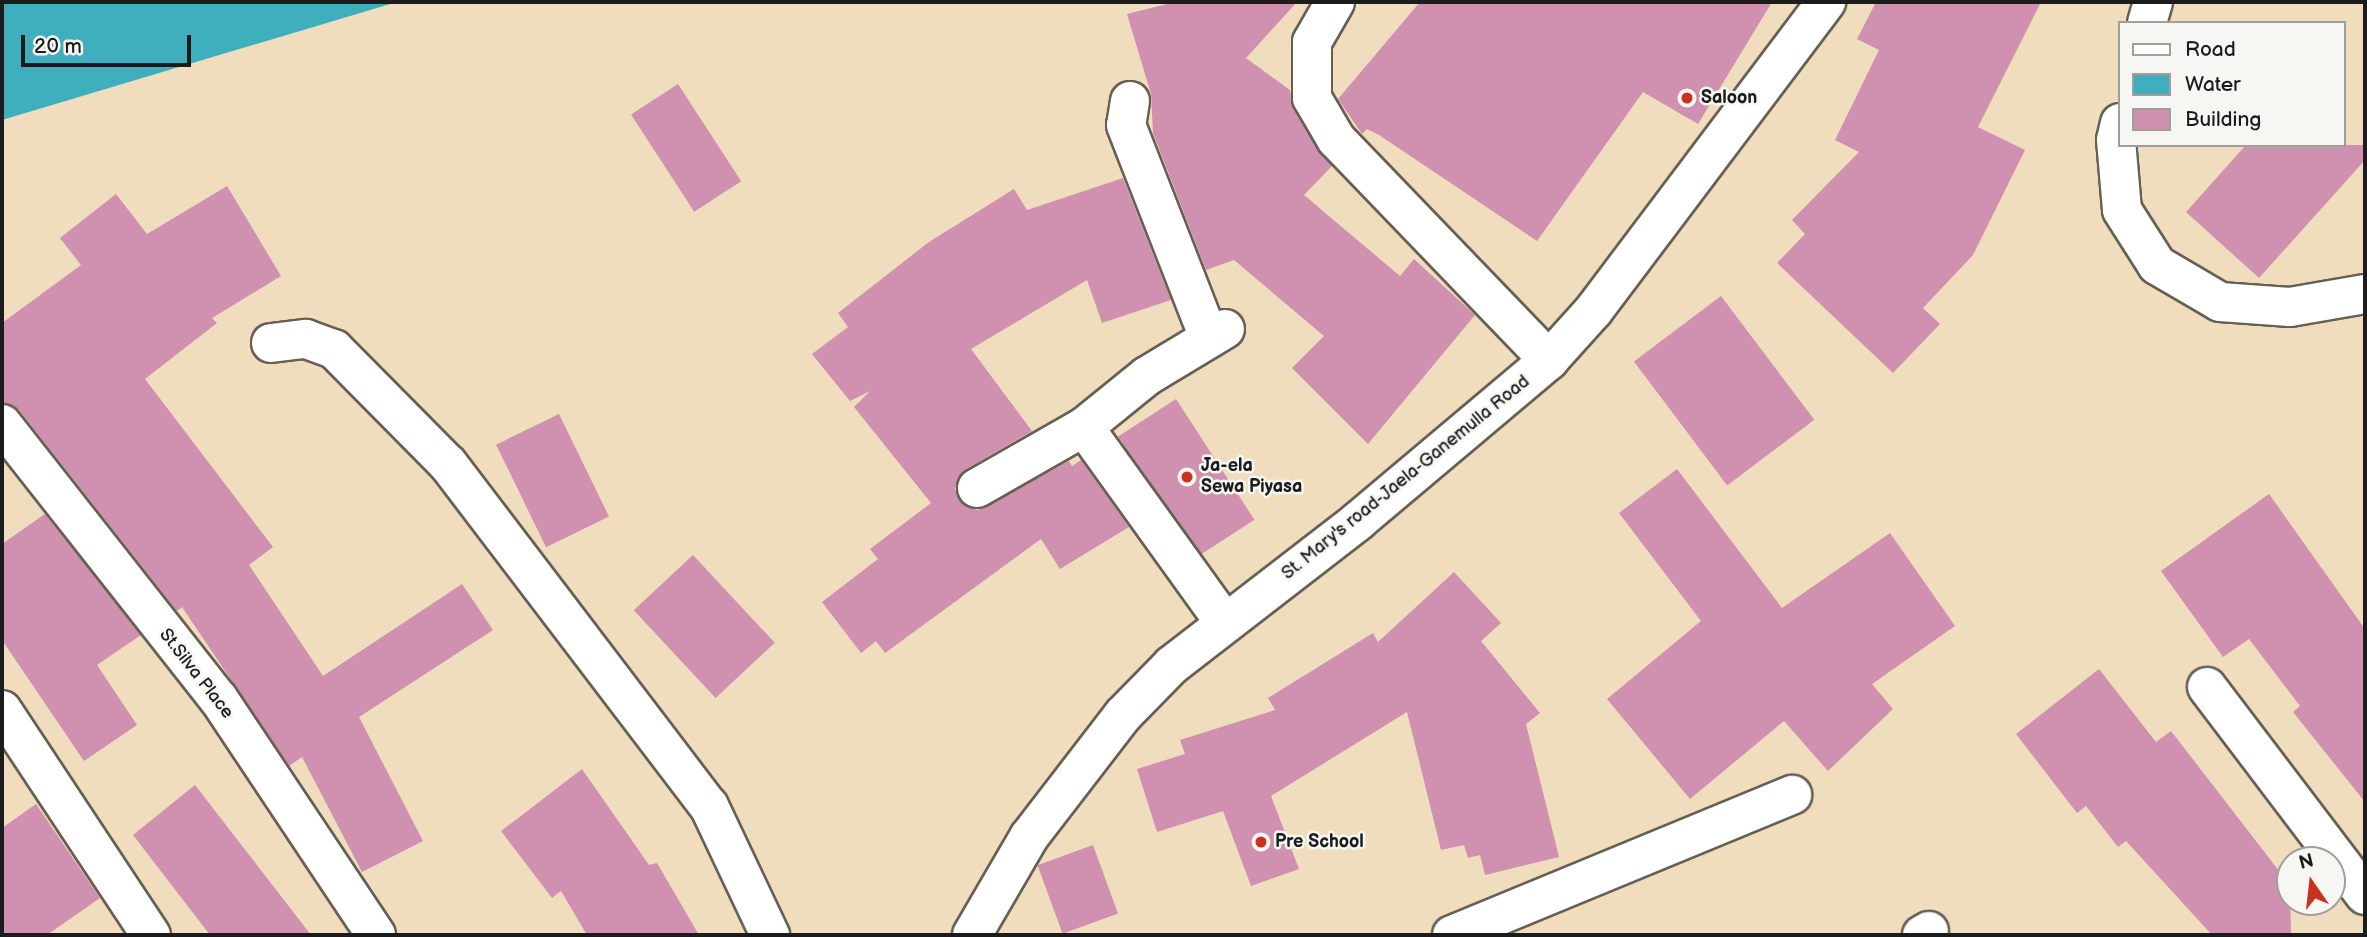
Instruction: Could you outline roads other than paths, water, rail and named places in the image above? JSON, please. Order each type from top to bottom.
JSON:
[{"type":"street","points":[[1335,2],[1312,42],[1312,98],[1336,139],[1549,360]]},
{"type":"street","name":"St. Mary's road-Jaela-Ganemulla Road","points":[[972,935],[1087,755],[1172,664],[1549,360],[1594,310],[1826,2]]},
{"type":"street","points":[[2148,21],[2153,2]]},
{"type":"street","points":[[977,488],[1084,427],[1147,376],[1217,334],[1126,125],[1130,101]]},
{"type":"street","points":[[2118,132],[2116,141],[2122,210],[2157,265],[2220,302],[2290,307],[2365,294]]},
{"type":"street","points":[[271,343],[306,339],[334,349],[448,464],[709,806],[770,935]]},
{"type":"street","name":"St.Silva Place","points":[[2,424],[218,698],[376,935]]},
{"type":"street","points":[[1084,427],[1225,623]]},
{"type":"street","points":[[2207,687],[2365,895]]},
{"type":"street","points":[[2,709],[151,935]]},
{"type":"street","points":[[1452,935],[1792,795]]},
{"type":"water","points":[[2,2],[397,2],[2,120]]},
{"type":"place","name":"Saloon","points":[[1687,98]]},
{"type":"place","name":"Ja-ela Sewa Piyasa","points":[[1187,477]]},
{"type":"place","name":"Pre School","points":[[1261,842]]}]
